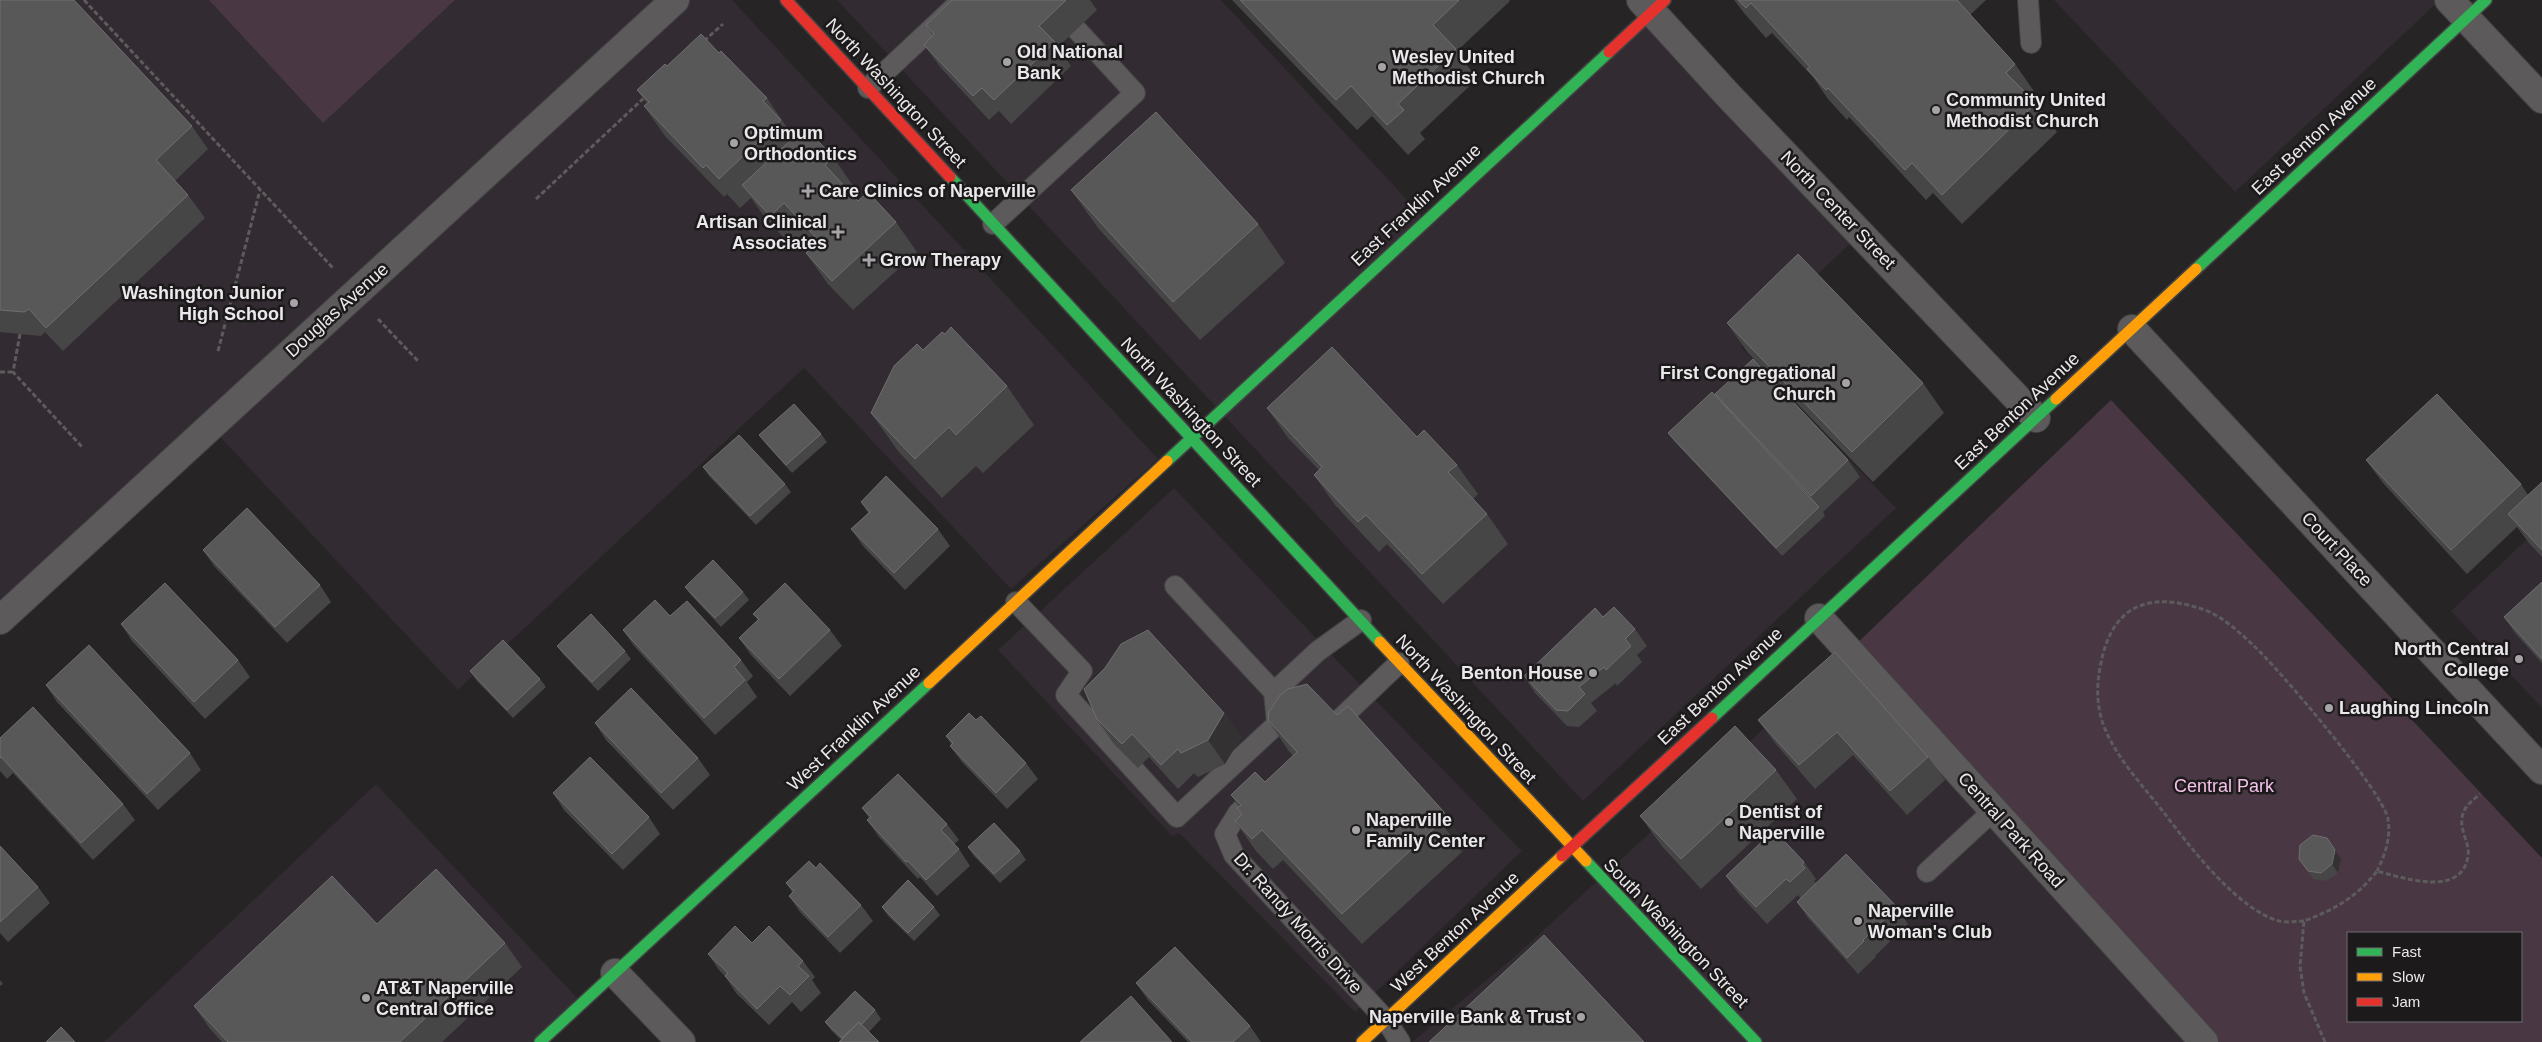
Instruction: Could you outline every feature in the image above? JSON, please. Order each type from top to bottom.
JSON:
[{"type":"street","name":"Douglas Avenue","points":[[0,620],[675,0]]},
{"type":"street","name":"North Washington Street","points":[[786,0],[1571,848]]},
{"type":"street","name":"East Benton Avenue","points":[[1571,848],[2132,329],[2458,9],[2486,0]]},
{"type":"street","name":"North Center Street","points":[[1653,4],[1726,93],[2036,418]]},
{"type":"street","name":"East Franklin Avenue","points":[[1190,437],[1653,4]]},
{"type":"street","points":[[2458,9],[2542,99]]},
{"type":"street","name":"Court Place","points":[[2132,329],[2542,770]]},
{"type":"street","name":"West Franklin Avenue","points":[[540,1042],[1151,477],[1190,437]]},
{"type":"street","name":"Central Park Road","points":[[1819,618],[2204,1042]]},
{"type":"street","name":"West Benton Avenue","points":[[1362,1042],[1571,848]]},
{"type":"street","name":"South Washington Street","points":[[1571,848],[1756,1042]]},
{"type":"street","points":[[615,973],[681,1042]]},
{"type":"lane","points":[[868,88],[962,0]]},
{"type":"lane","points":[[2028,0],[2031,43]]},
{"type":"lane","points":[[994,224],[1134,93],[1077,30]]},
{"type":"lane","points":[[1016,602],[1082,671],[1066,695],[1177,817],[1277,724],[1274,692],[1175,586]]},
{"type":"lane","points":[[1274,692],[1318,651],[1360,620]]},
{"type":"lane","points":[[1336,723],[1399,663]]},
{"type":"lane","name":"Dr. Randy Morris Drive","points":[[1274,779],[1238,813],[1225,834],[1234,855],[1386,1020]]},
{"type":"lane","points":[[1927,872],[1993,810]]},
{"type":"lane","points":[[1386,1020],[1400,1042]]},
{"type":"path","points":[[84,0],[333,269]]},
{"type":"path","points":[[702,44],[723,24]]},
{"type":"path","points":[[536,199],[651,91]]},
{"type":"path","points":[[171,102],[175,99]]},
{"type":"path","points":[[218,351],[260,190]]},
{"type":"path","points":[[374,314],[419,362]]},
{"type":"path","points":[[13,372],[20,334]]},
{"type":"path","points":[[0,372],[13,372],[83,448]]},
{"type":"path","points":[[2157,602],[2181,603],[2205,610],[2226,623],[2254,646],[2292,689],[2375,793],[2388,819],[2387,850],[2377,872],[2366,885],[2334,910],[2304,921],[2279,921],[2252,908],[2221,881],[2174,826],[2119,755],[2104,729],[2097,700],[2098,678],[2103,651],[2110,631],[2122,615],[2136,607],[2157,602]]},
{"type":"path","points":[[2377,872],[2426,883],[2452,880],[2463,870],[2468,857],[2462,818],[2466,806],[2480,794]]},
{"type":"path","points":[[2304,921],[2300,966],[2304,994],[2325,1042]]},
{"type":"shaded area","name":"Washington Junior High School","points":[[0,0],[732,0],[1158,459],[1011,589],[804,368],[458,690],[209,425],[0,617]]},
{"type":"shaded area","points":[[837,0],[1221,0],[1425,219],[1650,9],[1857,237],[1741,347],[1896,508],[1583,801]]},
{"type":"shaded area","points":[[2054,0],[2440,0],[2235,192]]},
{"type":"shaded area","points":[[1174,488],[1348,672],[1522,851],[1355,1012],[1179,833],[1172,836],[998,650]]},
{"type":"shaded area","name":"North Central College","points":[[2542,525],[2542,708],[2451,611]]},
{"type":"shaded area","points":[[1852,648],[2209,1042],[1412,1042],[1513,958]]},
{"type":"shaded area","points":[[376,784],[578,999],[532,1042],[104,1042]]},
{"type":"green space","points":[[209,0],[455,0],[323,123]]},
{"type":"green space","name":"Central Park","points":[[2111,400],[2542,858],[2542,1042],[2209,1042],[1852,648]]},
{"type":"building","points":[[0,0],[74,0],[192,126],[156,160],[188,195],[46,328],[29,309],[24,312],[0,310]]},
{"type":"building","name":"Old National Bank","points":[[952,0],[1066,0],[1039,26],[1055,42],[994,100],[982,88],[973,96],[924,45],[934,34],[926,25]]},
{"type":"building","name":"Wesley United Methodist Church","points":[[1240,0],[1459,0],[1433,25],[1456,49],[1398,104],[1404,110],[1387,125],[1351,86],[1336,100]]},
{"type":"building","name":"Community United Methodist Church","points":[[1738,0],[1957,0],[2015,64],[2006,73],[2036,103],[1942,195],[1912,163],[1905,170],[1828,88],[1826,90],[1807,69],[1810,67],[1751,3],[1746,8]]},
{"type":"building","name":"Optimum Orthodontics","points":[[701,34],[719,53],[721,51],[767,98],[763,101],[781,120],[719,179],[706,165],[703,168],[644,106],[649,102],[637,90],[665,64],[667,66]]},
{"type":"building","points":[[1156,112],[1258,224],[1173,302],[1071,190]]},
{"type":"building","points":[[805,127],[833,157],[825,165],[858,201],[868,192],[896,222],[832,281],[806,253],[819,241],[784,203],[770,216],[742,185]]},
{"type":"building","name":"First Congregational Church","points":[[1798,254],[1923,383],[1852,452],[1727,323]]},
{"type":"building","points":[[951,327],[1007,386],[956,435],[949,427],[915,459],[871,413],[894,366],[917,344],[923,350],[942,332],[945,334]]},
{"type":"building","points":[[1332,347],[1417,437],[1424,430],[1457,465],[1448,472],[1487,514],[1422,574],[1366,515],[1358,522],[1314,475],[1322,467],[1267,408]]},
{"type":"building","points":[[1753,359],[1848,460],[1811,496],[1715,394]]},
{"type":"building","points":[[1712,392],[1819,507],[1776,548],[1668,433]]},
{"type":"building","points":[[2437,394],[2521,484],[2451,550],[2366,460]]},
{"type":"building","points":[[794,404],[821,434],[786,465],[759,435]]},
{"type":"building","points":[[739,435],[785,484],[750,516],[703,467]]},
{"type":"building","points":[[886,476],[938,529],[894,573],[851,529],[870,512],[861,502]]},
{"type":"building","points":[[2542,482],[2542,550],[2508,514]]},
{"type":"building","points":[[247,508],[320,585],[275,627],[203,550]]},
{"type":"building","points":[[713,560],[743,592],[715,618],[685,587]]},
{"type":"building","points":[[2542,582],[2542,659],[2504,617]]},
{"type":"building","points":[[165,583],[238,660],[194,702],[121,624]]},
{"type":"building","points":[[785,583],[830,630],[779,679],[739,638],[759,619],[753,614]]},
{"type":"building","points":[[655,600],[670,616],[687,601],[741,660],[734,667],[745,680],[704,718],[623,630]]},
{"type":"building","points":[[1614,607],[1635,629],[1625,639],[1631,646],[1606,670],[1604,667],[1579,687],[1585,694],[1568,711],[1556,710],[1524,676],[1595,608],[1603,617]]},
{"type":"building","points":[[591,614],[625,651],[592,682],[557,646]]},
{"type":"building","points":[[1148,630],[1224,713],[1208,740],[1181,753],[1178,749],[1161,765],[1132,734],[1122,744],[1097,719],[1084,689],[1105,668],[1121,644]]},
{"type":"building","points":[[503,640],[540,679],[507,710],[470,671]]},
{"type":"building","points":[[89,645],[190,753],[147,794],[46,685]]},
{"type":"building","points":[[1835,652],[1928,757],[1890,791],[1837,732],[1799,765],[1758,720]]},
{"type":"building","name":"Naperville Family Center","points":[[1307,684],[1337,715],[1348,706],[1444,812],[1445,817],[1342,914],[1262,830],[1252,839],[1235,821],[1242,814],[1237,808],[1241,805],[1231,795],[1255,772],[1265,782],[1297,752],[1268,720],[1269,712],[1280,695],[1288,689]]},
{"type":"building","points":[[631,688],[698,758],[661,793],[595,723]]},
{"type":"building","points":[[33,707],[123,804],[81,843],[0,758],[0,738]]},
{"type":"building","points":[[969,713],[976,720],[981,716],[1026,763],[996,793],[950,746],[953,743],[946,736]]},
{"type":"building","points":[[1735,726],[1776,770],[1681,859],[1640,816]]},
{"type":"building","points":[[590,757],[649,817],[612,854],[553,793]]},
{"type":"building","points":[[898,774],[947,824],[941,830],[959,849],[926,880],[908,861],[906,862],[867,820],[871,817],[862,808]]},
{"type":"building","points":[[994,823],[1020,851],[994,874],[968,847]]},
{"type":"building","points":[[1774,830],[1804,862],[1802,865],[1805,868],[1790,882],[1786,879],[1756,907],[1726,876]]},
{"type":"building","points":[[2313,835],[2327,838],[2335,850],[2332,864],[2321,873],[2308,871],[2299,859],[2300,845]]},
{"type":"building","points":[[0,846],[38,887],[0,922]]},
{"type":"building","name":"Naperville Woman's Club","points":[[1846,854],[1897,907],[1847,958],[1797,902]]},
{"type":"building","points":[[809,861],[816,868],[820,863],[861,905],[828,937],[789,896],[794,891],[786,883]]},
{"type":"building","name":"AT&T Naperville Central Office","points":[[436,869],[505,943],[400,1042],[228,1042],[194,1006],[332,876],[377,924]]},
{"type":"building","points":[[908,880],[934,907],[908,933],[882,907]]},
{"type":"building","points":[[735,926],[752,943],[769,926],[803,961],[798,966],[809,976],[790,995],[780,986],[757,1009],[725,976],[728,973],[708,954]]},
{"type":"building","points":[[1544,935],[1644,1042],[1429,1042]]},
{"type":"building","points":[[1175,947],[1250,1026],[1233,1042],[1192,1042],[1136,983]]},
{"type":"building","points":[[855,991],[875,1010],[861,1025],[859,1022],[842,1038],[825,1022]]},
{"type":"building","points":[[1131,996],[1172,1042],[1080,1042]]},
{"type":"building","points":[[859,1022],[879,1042],[839,1042]]},
{"type":"building","points":[[61,1027],[75,1042],[46,1042]]},
{"type":"traffic: fast","points":[[2196,269],[2486,0]]},
{"type":"traffic: fast","points":[[1167,461],[1609,52]]},
{"type":"traffic: fast","points":[[950,177],[1380,642]]},
{"type":"traffic: fast","points":[[1712,718],[2056,399]]},
{"type":"traffic: fast","points":[[540,1042],[929,683]]},
{"type":"traffic: fast","points":[[1586,861],[1756,1042]]},
{"type":"traffic: slow","points":[[2056,399],[2196,269]]},
{"type":"traffic: slow","points":[[929,683],[1167,461]]},
{"type":"traffic: slow","points":[[1380,642],[1586,861]]},
{"type":"traffic: slow","points":[[1362,1042],[1562,856]]},
{"type":"traffic: jam","points":[[786,0],[950,177]]},
{"type":"traffic: jam","points":[[1609,52],[1665,0]]},
{"type":"traffic: jam","points":[[1562,856],[1712,718]]},
{"type":"place","name":"Old National Bank","points":[[1007,62]]},
{"type":"place","name":"Wesley United Methodist Church","points":[[1382,67]]},
{"type":"place","name":"Community United Methodist Church","points":[[1936,110]]},
{"type":"place","name":"Optimum Orthodontics","points":[[734,143]]},
{"type":"place","name":"Care Clinics of Naperville","points":[[808,191]]},
{"type":"place","name":"Artisan Clinical Associates","points":[[838,232]]},
{"type":"place","name":"Grow Therapy","points":[[869,260]]},
{"type":"place","name":"Washington Junior High School","points":[[294,303]]},
{"type":"place","name":"First Congregational Church","points":[[1846,383]]},
{"type":"place","name":"North Central College","points":[[2519,659]]},
{"type":"place","name":"Benton House","points":[[1593,673]]},
{"type":"place","name":"Laughing Lincoln","points":[[2329,708]]},
{"type":"place","name":"Dentist of Naperville","points":[[1729,822]]},
{"type":"place","name":"Naperville Family Center","points":[[1356,830]]},
{"type":"place","name":"Naperville Woman's Club","points":[[1858,921]]},
{"type":"place","name":"AT&T Naperville Central Office","points":[[366,998]]},
{"type":"place","name":"Naperville Bank & Trust","points":[[1581,1017]]}]
